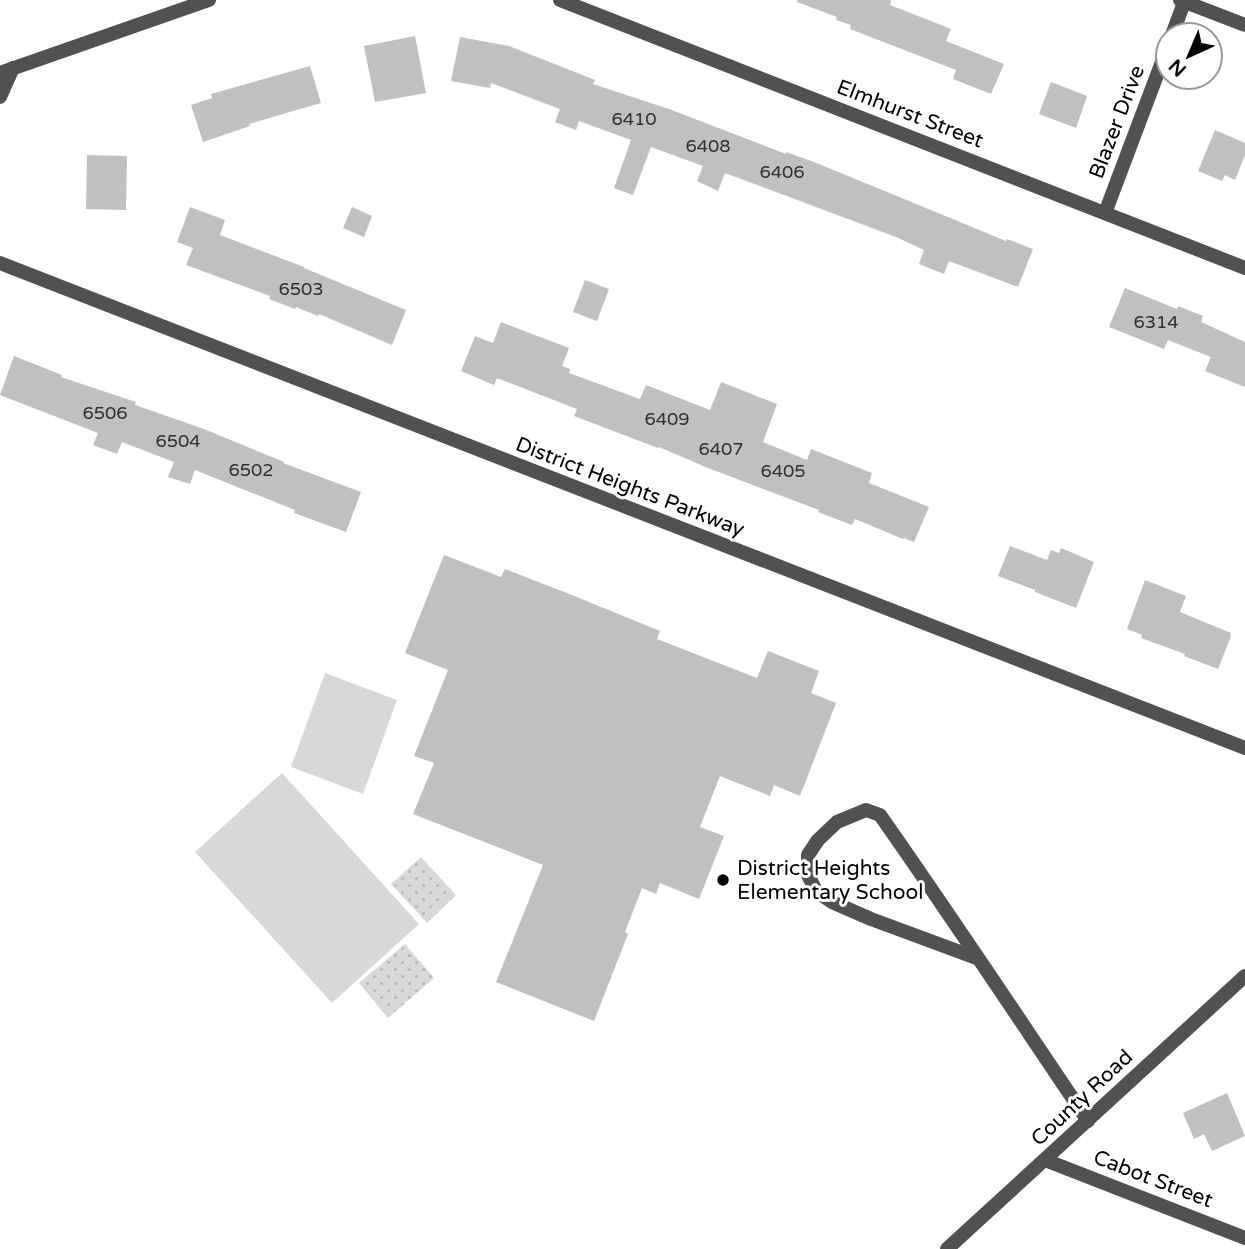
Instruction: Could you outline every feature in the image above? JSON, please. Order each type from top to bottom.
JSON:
[{"type":"street","points":[[0,97],[7,71],[209,0]]},
{"type":"street","name":"Elmhurst Street","points":[[560,0],[1245,268]]},
{"type":"street","points":[[1177,21],[1183,1],[1245,25]]},
{"type":"street","name":"Blazer Drive","points":[[1105,213],[1154,83]]},
{"type":"street","name":"District Heights Parkway","points":[[0,263],[1245,748]]},
{"type":"street","points":[[979,959],[871,919],[832,902],[816,891],[808,875],[808,855],[818,840],[836,822],[866,810],[880,815],[948,911],[1088,1121]]},
{"type":"street","name":"County Road","points":[[947,1249],[1244,980]]},
{"type":"street","name":"Cabot Street","points":[[1045,1160],[1245,1238]]},
{"type":"shaded area","points":[[325,673],[397,700],[363,794],[291,767]]},
{"type":"shaded area","points":[[282,773],[419,924],[332,1003],[195,852]]},
{"type":"shaded area","points":[[421,857],[456,895],[427,923],[391,884]]},
{"type":"shaded area","points":[[405,944],[434,978],[388,1018],[359,983]]},
{"type":"building","points":[[891,0],[890,5],[951,29],[946,41],[1004,64],[991,94],[953,79],[956,70],[850,29],[851,25],[836,20],[837,17],[797,2]]},
{"type":"building","points":[[415,36],[426,93],[375,102],[364,46]]},
{"type":"building","points":[[460,37],[509,46],[595,80],[593,84],[814,162],[1006,241],[1007,239],[1033,249],[1018,287],[949,261],[944,274],[919,264],[924,250],[896,237],[725,173],[718,191],[697,181],[703,166],[651,147],[633,195],[614,188],[631,140],[579,121],[576,130],[555,122],[560,109],[491,83],[490,88],[451,81]]},
{"type":"building","points":[[310,66],[321,103],[249,124],[250,126],[203,142],[191,105],[212,98],[211,94]]},
{"type":"building","points":[[1051,82],[1087,96],[1076,128],[1039,114]]},
{"type":"building","points":[[1215,130],[1245,143],[1245,155],[1235,180],[1225,175],[1222,181],[1198,171]]},
{"type":"building","points":[[87,155],[127,156],[126,210],[86,209]]},
{"type":"building","points":[[190,207],[225,220],[220,235],[406,310],[392,345],[319,314],[318,316],[296,307],[295,309],[269,299],[270,296],[186,265],[193,248],[177,242]]},
{"type":"building","points":[[352,207],[372,216],[364,237],[343,228]]},
{"type":"building","points":[[585,280],[609,289],[597,321],[573,312]]},
{"type":"building","points":[[1125,288],[1177,309],[1178,306],[1203,316],[1201,322],[1245,342],[1245,387],[1205,371],[1211,357],[1168,340],[1164,349],[1109,327]]},
{"type":"building","points":[[501,322],[569,348],[562,366],[570,369],[569,373],[640,399],[646,385],[710,410],[721,382],[777,404],[763,442],[807,460],[811,449],[872,473],[869,483],[929,507],[914,542],[855,519],[852,525],[818,512],[819,510],[659,447],[574,416],[577,409],[497,378],[494,385],[461,371],[475,336],[493,343]]},
{"type":"building","points":[[14,356],[62,375],[61,377],[136,402],[135,405],[204,429],[283,463],[361,492],[346,532],[294,513],[295,510],[195,470],[190,484],[168,477],[174,462],[122,442],[117,454],[93,445],[98,433],[0,395]]},
{"type":"building","points":[[1010,546],[1047,560],[1051,550],[1059,553],[1061,548],[1094,562],[1076,608],[998,576]]},
{"type":"building","points":[[444,555],[501,577],[505,569],[567,593],[660,631],[657,639],[757,678],[768,651],[819,671],[811,693],[836,703],[800,796],[774,785],[770,796],[720,776],[700,827],[724,836],[699,899],[660,883],[656,894],[642,888],[625,932],[628,934],[594,1021],[496,982],[543,865],[413,814],[434,763],[414,756],[448,670],[405,653]]},
{"type":"building","points":[[1145,580],[1186,596],[1180,612],[1231,633],[1218,669],[1141,638],[1142,635],[1127,629]]},
{"type":"building","points":[[1227,1093],[1245,1136],[1212,1151],[1204,1134],[1194,1139],[1183,1113]]},
{"type":"place","name":"District Heights Elementary School","points":[[723,880]]}]
